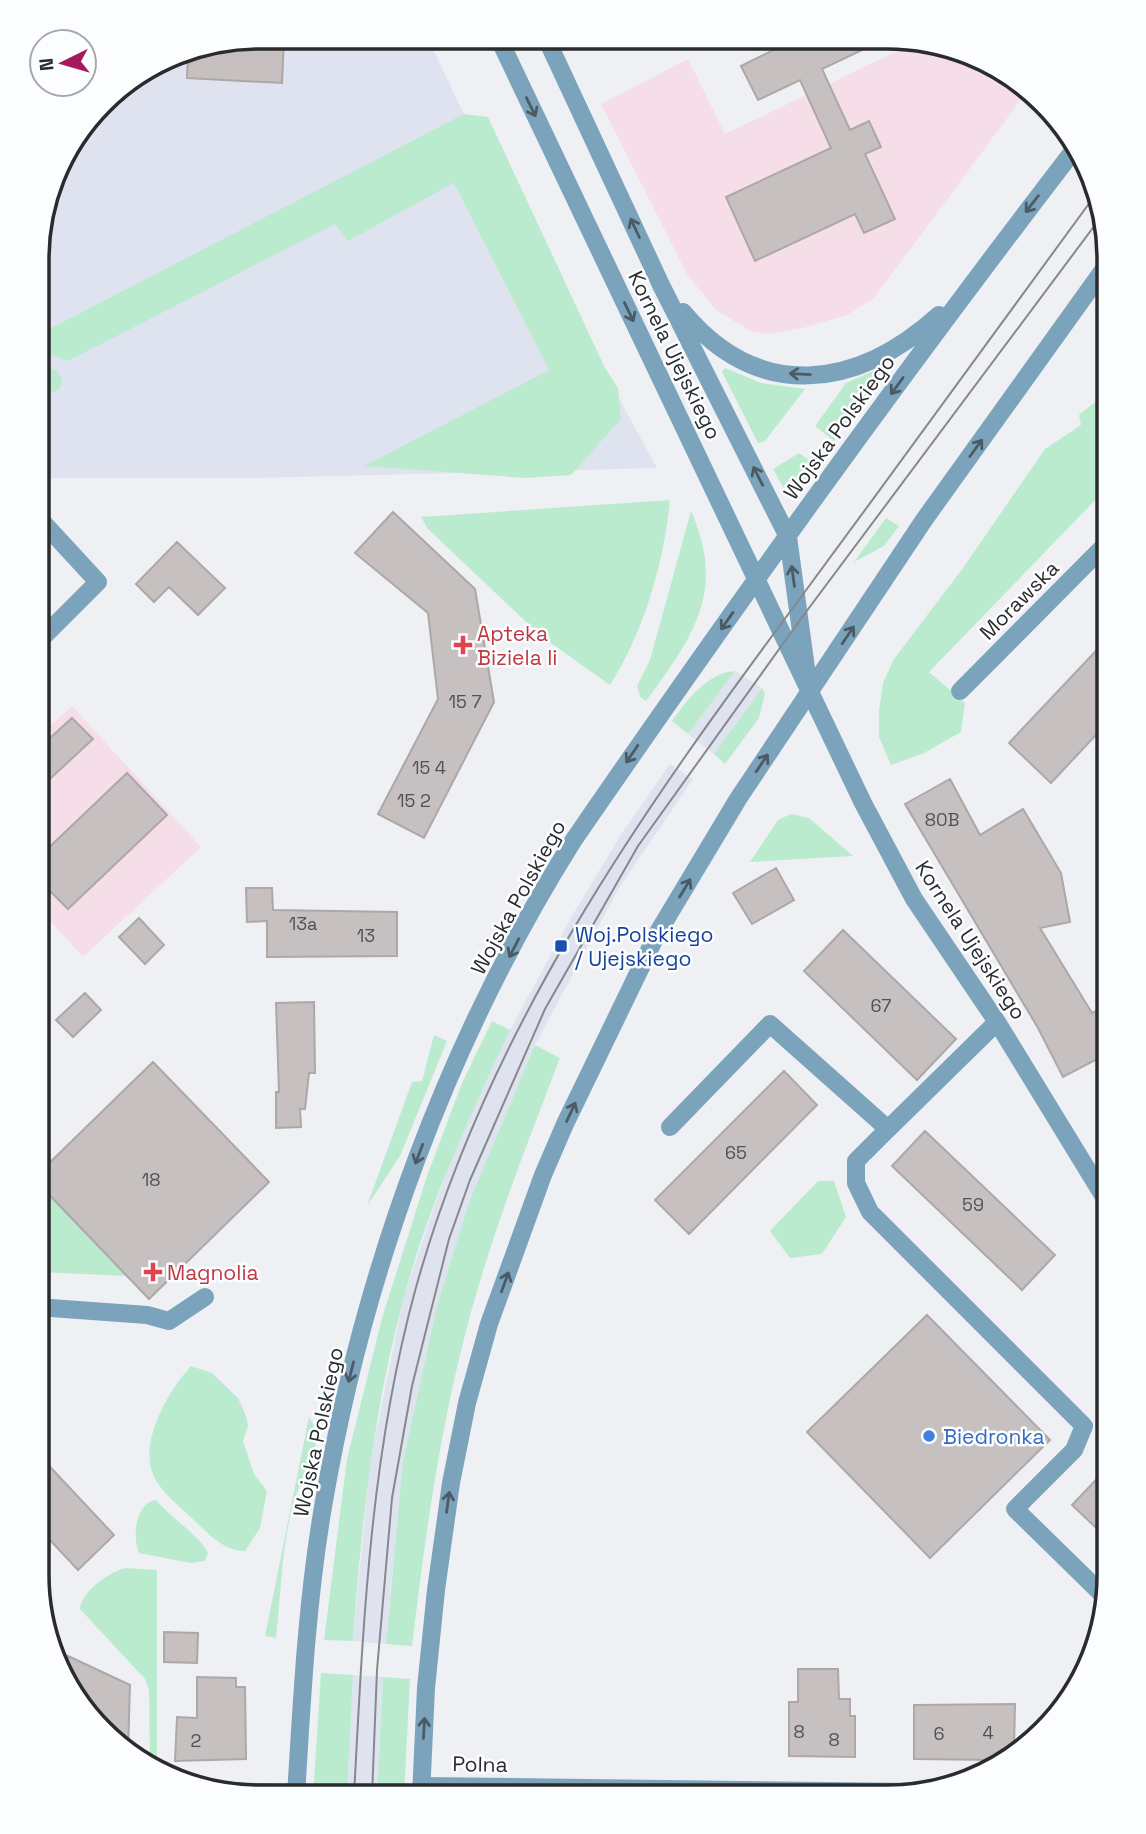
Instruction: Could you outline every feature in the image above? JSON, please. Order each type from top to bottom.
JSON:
[{"type":"street","name":"Kornela Ujejskiego","points":[[504,49],[863,803],[914,899],[997,1022],[1097,1185]]},
{"type":"street","name":"Kornela Ujejskiego","points":[[551,49],[661,285],[788,537],[810,692]]},
{"type":"street","name":"Wojska Polskiego","points":[[297,1785],[308,1625],[324,1503],[354,1362],[410,1178],[470,1032],[550,877],[650,729],[965,291],[1070,155]]},
{"type":"street","points":[[421,1785],[427,1673],[451,1483],[467,1403],[489,1324],[543,1175],[603,1041],[657,934],[738,799],[924,520],[1097,279]]},
{"type":"street","points":[[661,285],[704,336],[719,348],[739,360],[766,370],[809,376],[850,369],[880,358],[914,337],[965,291]]},
{"type":"street","points":[[49,529],[98,582],[49,631]]},
{"type":"street","name":"Morawska","points":[[960,691],[1097,553]]},
{"type":"street","points":[[997,1022],[856,1161],[856,1183],[870,1212],[1083,1426],[1074,1450],[1015,1509],[1097,1589]]},
{"type":"street","points":[[670,1127],[770,1024],[888,1129]]},
{"type":"street","points":[[49,1308],[147,1315],[169,1321],[205,1297]]},
{"type":"shaded area","points":[[245,49],[433,49],[464,114],[657,468],[256,478],[49,478],[49,259],[56,204],[65,178],[84,142],[110,110],[142,84],[178,65],[204,56]]},
{"type":"shaded area","points":[[899,50],[942,56],[968,65],[992,77],[1022,98],[874,298],[847,315],[803,328],[767,334],[752,332],[716,310],[687,274],[601,104],[688,59],[725,134]]},
{"type":"shaded area","points":[[735,671],[762,688],[714,754],[688,734]]},
{"type":"shaded area","points":[[72,706],[201,847],[83,957],[49,920],[49,727]]},
{"type":"shaded area","points":[[670,764],[693,779],[619,888],[535,1045],[393,1565],[386,1644],[353,1641],[370,1463],[403,1300],[456,1145],[510,1030],[572,916],[622,833]]},
{"type":"shaded area","points":[[353,1675],[383,1677],[378,1785],[348,1785]]},
{"type":"green space","points":[[464,114],[488,117],[605,368],[618,388],[621,419],[571,475],[526,478],[364,466],[549,370],[454,183],[348,241],[335,224],[68,361],[49,354],[49,329]]},
{"type":"green space","points":[[49,367],[56,370],[63,380],[59,389],[49,394]]},
{"type":"green space","points":[[883,367],[834,441],[815,426],[846,383]]},
{"type":"green space","points":[[725,368],[761,383],[805,389],[765,441],[758,443],[722,372]]},
{"type":"green space","points":[[1097,401],[1097,498],[929,672],[965,703],[961,732],[924,753],[891,765],[879,737],[879,710],[883,683],[894,659],[963,568],[1045,449],[1081,425],[1079,415]]},
{"type":"green space","points":[[799,453],[816,465],[789,498],[773,469]]},
{"type":"green space","points":[[670,500],[663,548],[650,596],[633,642],[610,685],[541,636],[428,529],[421,517]]},
{"type":"green space","points":[[691,511],[706,566],[705,590],[690,635],[646,701],[640,697],[637,686],[650,660]]},
{"type":"green space","points":[[886,518],[899,526],[884,546],[854,562]]},
{"type":"green space","points":[[735,671],[688,734],[672,721],[691,696],[707,682]]},
{"type":"green space","points":[[762,688],[765,694],[759,718],[725,764],[714,754]]},
{"type":"green space","points":[[791,814],[809,818],[853,856],[750,862],[778,820]]},
{"type":"green space","points":[[492,1021],[510,1030],[465,1129],[424,1231],[393,1343],[370,1470],[353,1641],[324,1640],[347,1459],[382,1318],[427,1176],[462,1083]]},
{"type":"green space","points":[[434,1035],[447,1041],[400,1156],[367,1206],[412,1082],[422,1081]]},
{"type":"green space","points":[[535,1045],[560,1058],[493,1240],[461,1351],[438,1461],[412,1646],[386,1644],[403,1462],[438,1302],[470,1200]]},
{"type":"green space","points":[[818,1181],[834,1181],[846,1217],[822,1254],[790,1258],[770,1231]]},
{"type":"green space","points":[[49,1194],[127,1276],[49,1272]]},
{"type":"green space","points":[[191,1366],[212,1373],[238,1398],[246,1416],[248,1426],[243,1441],[254,1474],[267,1491],[260,1528],[245,1551],[224,1546],[212,1537],[166,1493],[153,1474],[150,1447],[158,1417],[174,1388]]},
{"type":"green space","points":[[309,1417],[314,1425],[316,1442],[294,1500],[290,1519],[283,1559],[276,1638],[265,1636]]},
{"type":"green space","points":[[156,1500],[204,1547],[208,1553],[205,1561],[191,1563],[139,1553],[137,1522],[144,1507]]},
{"type":"green space","points":[[119,1570],[157,1570],[157,1758],[150,1754],[149,1690],[145,1679],[80,1609],[85,1596],[97,1583]]},
{"type":"green space","points":[[321,1673],[353,1675],[348,1785],[314,1785]]},
{"type":"green space","points":[[383,1677],[410,1679],[405,1785],[378,1785]]},
{"type":"building","points":[[245,49],[283,49],[282,83],[187,78],[188,62],[204,56]]},
{"type":"building","points":[[776,49],[864,49],[822,69],[850,130],[869,121],[881,147],[865,154],[895,219],[864,233],[855,214],[755,261],[726,197],[831,148],[800,80],[758,100],[741,66]]},
{"type":"building","points":[[393,512],[475,589],[494,702],[424,838],[378,814],[438,699],[428,613],[355,553]]},
{"type":"building","points":[[177,542],[225,588],[198,615],[169,587],[154,602],[136,584]]},
{"type":"building","points":[[1097,650],[1097,734],[1051,783],[1009,743]]},
{"type":"building","points":[[72,718],[93,739],[49,780],[49,739]]},
{"type":"building","points":[[127,773],[167,815],[68,909],[51,892],[49,894],[49,847]]},
{"type":"building","points":[[950,779],[980,835],[1023,809],[1061,873],[1070,922],[1040,928],[1092,1013],[1097,1010],[1097,1059],[1063,1077],[1038,1028],[905,804]]},
{"type":"building","points":[[776,868],[794,900],[752,924],[733,893]]},
{"type":"building","points":[[246,888],[272,888],[273,910],[397,912],[397,956],[267,957],[267,921],[247,922]]},
{"type":"building","points":[[139,918],[164,945],[145,964],[119,937]]},
{"type":"building","points":[[843,930],[956,1039],[917,1080],[804,971]]},
{"type":"building","points":[[85,993],[101,1010],[73,1037],[56,1020]]},
{"type":"building","points":[[314,1002],[315,1073],[309,1073],[305,1109],[300,1109],[301,1127],[276,1128],[276,1092],[279,1092],[276,1003]]},
{"type":"building","points":[[153,1062],[269,1182],[149,1299],[49,1195],[49,1163]]},
{"type":"building","points":[[784,1071],[817,1105],[689,1234],[655,1200]]},
{"type":"building","points":[[925,1131],[1055,1255],[1022,1290],[892,1166]]},
{"type":"building","name":"Biedronka","points":[[927,1315],[1050,1440],[930,1558],[807,1432]]},
{"type":"building","points":[[49,1466],[114,1535],[78,1570],[49,1539]]},
{"type":"building","points":[[1097,1479],[1097,1529],[1072,1505]]},
{"type":"building","points":[[164,1632],[198,1633],[197,1663],[164,1662]]},
{"type":"building","points":[[68,1656],[130,1685],[128,1740],[92,1703],[68,1663]]},
{"type":"building","points":[[798,1669],[838,1669],[839,1699],[850,1699],[850,1716],[855,1716],[855,1757],[789,1756],[789,1702],[798,1702]]},
{"type":"building","points":[[197,1677],[236,1678],[236,1687],[245,1687],[246,1759],[175,1761],[177,1717],[197,1718]]},
{"type":"building","points":[[1015,1704],[1014,1742],[986,1760],[914,1759],[914,1705]]},
{"type":"tram line","points":[[355,1785],[365,1605],[378,1479],[388,1416],[415,1291],[446,1195],[483,1102],[527,1013],[575,926],[683,759],[1090,203]]},
{"type":"tram line","points":[[372,1785],[377,1670],[392,1498],[412,1386],[449,1239],[470,1180],[545,1009],[638,846],[800,620],[1094,226]]},
{"type":"place","name":"Apteka Biziela Ii","points":[[463,645]]},
{"type":"place","name":"Woj.Polskiego / Ujejskiego","points":[[561,946]]},
{"type":"place","name":"Magnolia","points":[[153,1272]]},
{"type":"place","name":"Biedronka","points":[[929,1436]]}]
